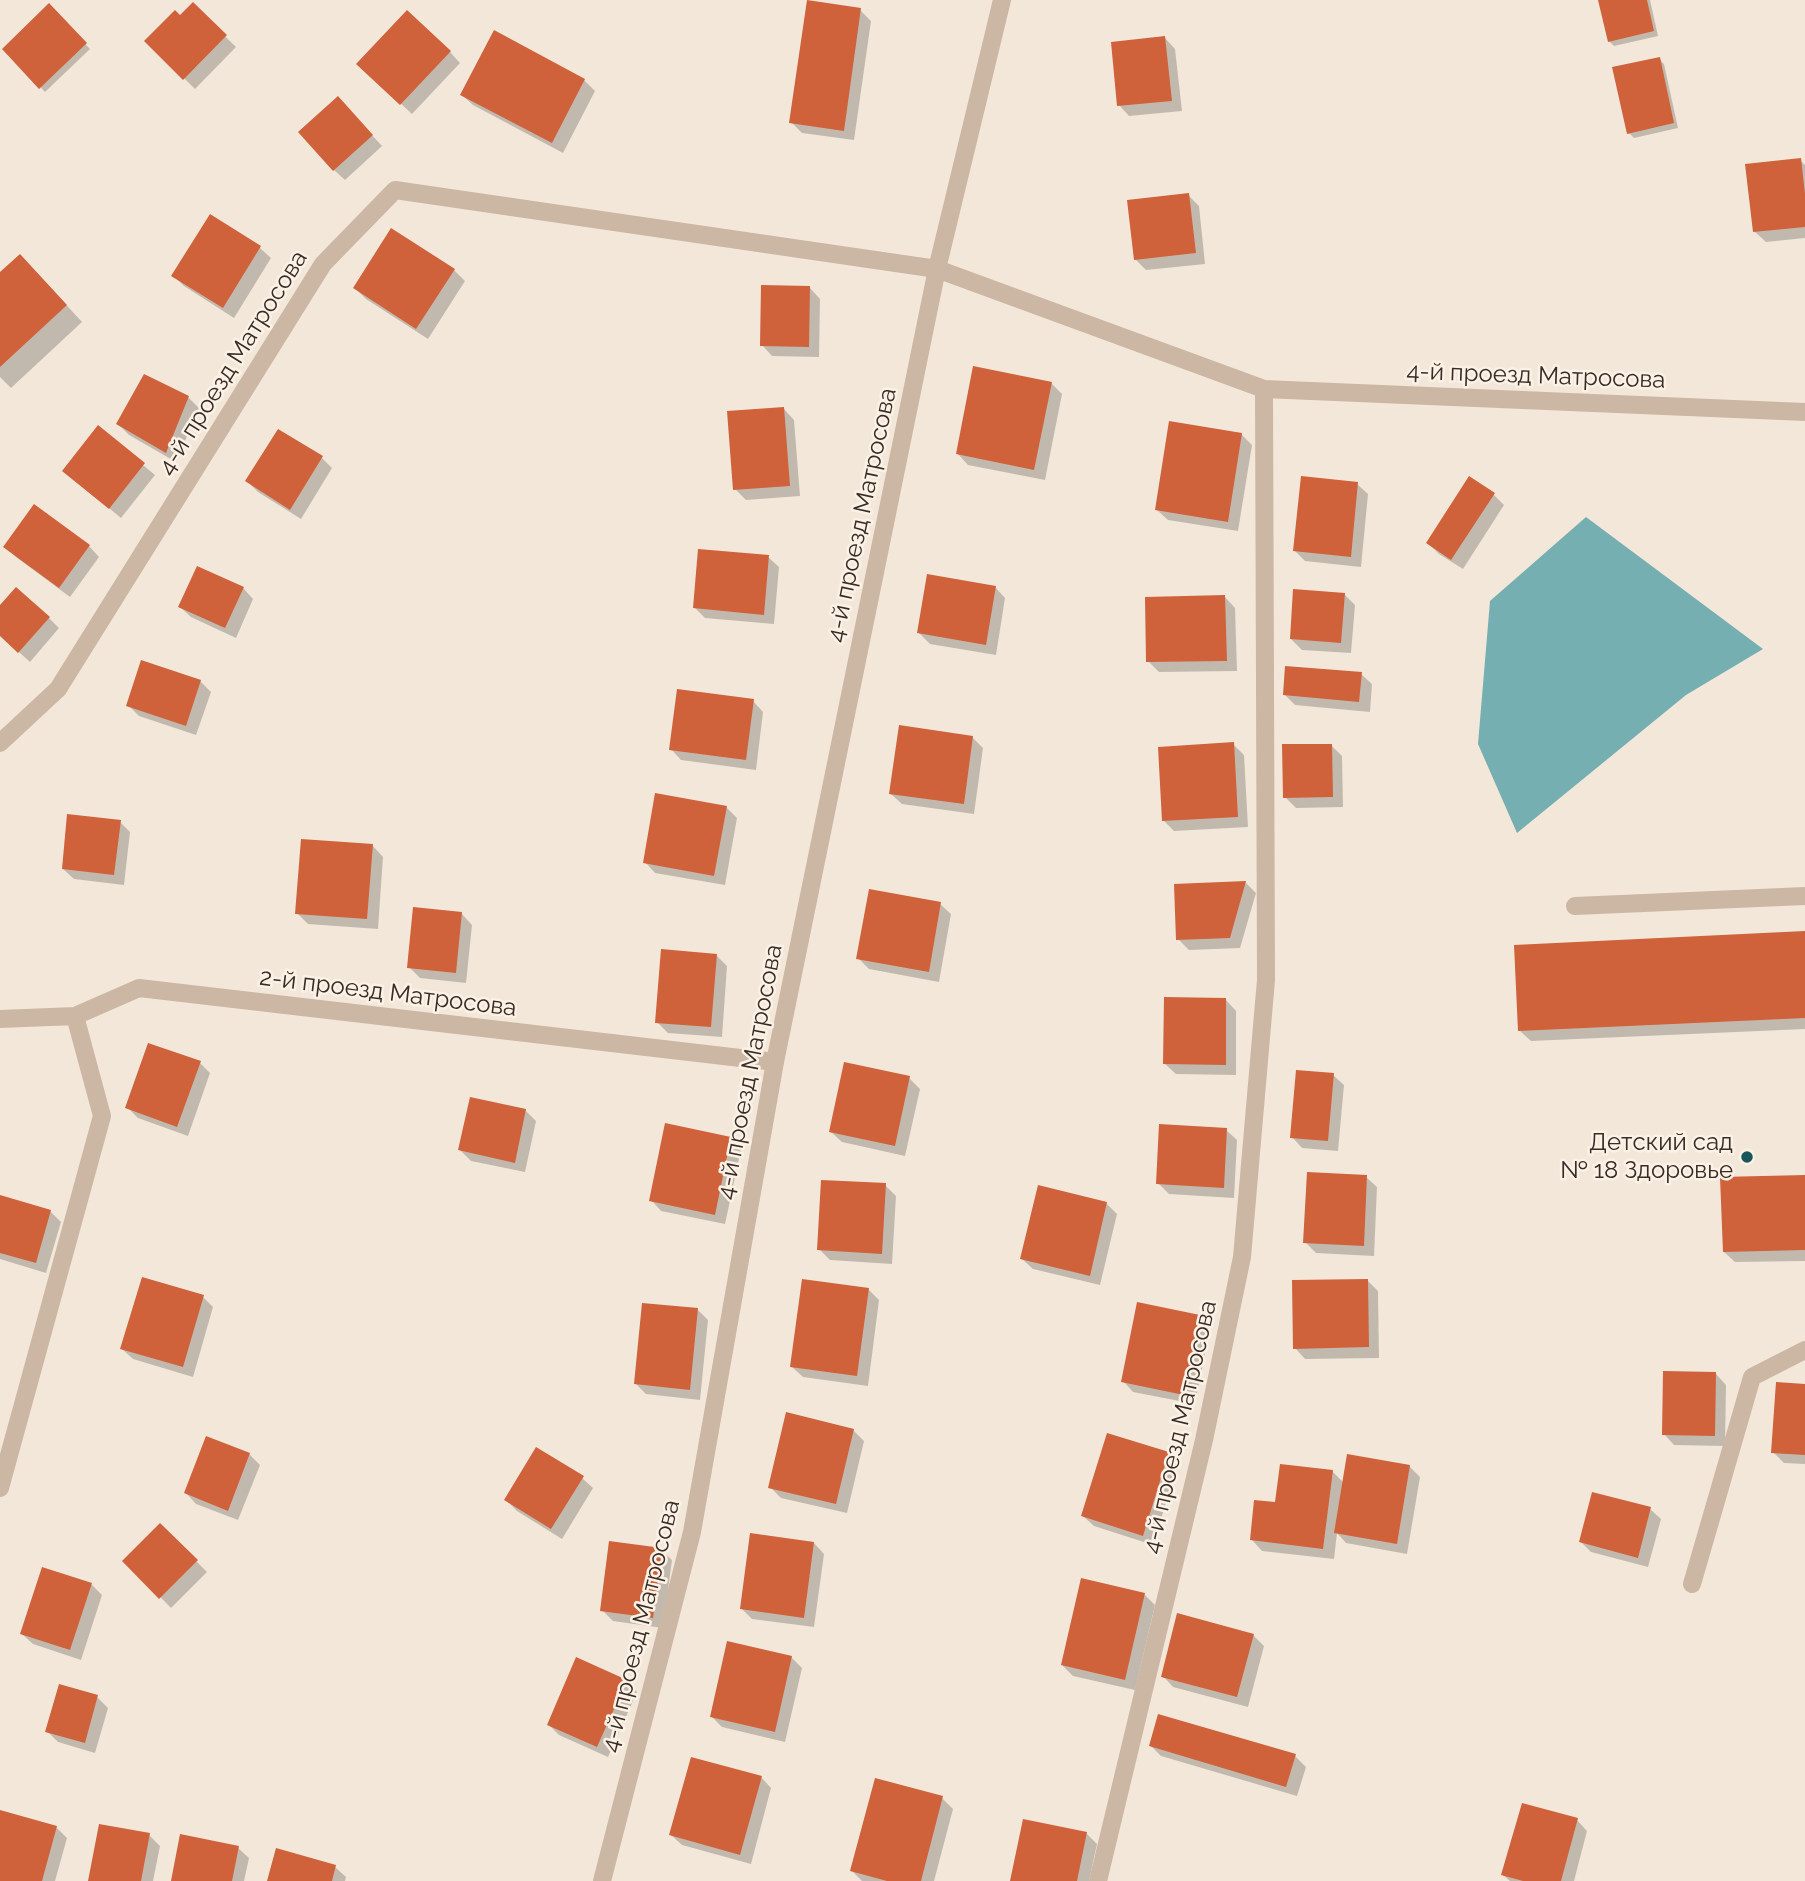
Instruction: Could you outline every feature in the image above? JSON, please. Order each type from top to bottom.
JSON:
[{"type":"street","name":"4-й проезд Матросова","points":[[602,1881],[692,1532],[775,1062],[937,269],[1002,0]]},
{"type":"street","name":"4-й проезд Матросова","points":[[0,743],[58,689],[323,264],[395,190],[937,269],[1264,389],[1805,412]]},
{"type":"street","name":"4-й проезд Матросова","points":[[1098,1881],[1204,1440],[1242,1257],[1266,980],[1264,389]]},
{"type":"street","points":[[1575,906],[1805,896]]},
{"type":"street","name":"2-й проезд Матросова","points":[[0,1019],[75,1016],[139,988],[775,1062]]},
{"type":"street","points":[[0,1488],[102,1116],[75,1016]]},
{"type":"street","points":[[1692,1584],[1752,1377],[1805,1350]]},
{"type":"water","points":[[1586,517],[1763,649],[1686,695],[1517,833],[1478,744],[1490,601]]},
{"type":"building","points":[[807,0],[861,8],[844,131],[789,123]]},
{"type":"building","points":[[1598,0],[1647,0],[1654,31],[1608,42]]},
{"type":"building","points":[[193,2],[227,35],[183,80],[144,41],[175,10],[180,15]]},
{"type":"building","points":[[49,3],[87,43],[39,89],[2,49]]},
{"type":"building","points":[[407,10],[451,51],[400,105],[356,64]]},
{"type":"building","points":[[494,30],[585,79],[552,143],[460,95]]},
{"type":"building","points":[[1165,36],[1172,101],[1117,106],[1111,42]]},
{"type":"building","points":[[1660,57],[1674,123],[1627,134],[1612,67]]},
{"type":"building","points":[[338,96],[373,135],[333,171],[298,132]]},
{"type":"building","points":[[1801,158],[1805,227],[1753,232],[1745,164]]},
{"type":"building","points":[[1189,193],[1196,253],[1134,260],[1127,200]]},
{"type":"building","points":[[210,214],[261,246],[223,308],[171,276]]},
{"type":"building","points":[[391,228],[455,269],[416,329],[353,288]]},
{"type":"building","points":[[20,254],[67,305],[0,367],[0,272]]},
{"type":"building","points":[[761,285],[810,286],[809,347],[760,346]]},
{"type":"building","points":[[973,366],[1052,382],[1034,470],[956,454]]},
{"type":"building","points":[[144,374],[189,396],[166,453],[116,424]]},
{"type":"building","points":[[784,407],[790,486],[733,490],[727,411]]},
{"type":"building","points":[[1169,421],[1242,433],[1228,522],[1155,510]]},
{"type":"building","points":[[98,425],[145,463],[109,509],[62,471]]},
{"type":"building","points":[[278,429],[323,456],[290,510],[245,481]]},
{"type":"building","points":[[1301,476],[1358,482],[1351,557],[1293,551]]},
{"type":"building","points":[[1469,476],[1495,493],[1451,560],[1426,543]]},
{"type":"building","points":[[34,504],[90,545],[59,588],[3,547]]},
{"type":"building","points":[[698,549],[769,555],[764,615],[693,608]]},
{"type":"building","points":[[197,566],[244,587],[225,628],[178,607]]},
{"type":"building","points":[[927,574],[996,586],[986,645],[917,633]]},
{"type":"building","points":[[16,587],[50,617],[18,653],[0,636],[0,605]]},
{"type":"building","points":[[1293,589],[1345,593],[1341,643],[1290,639]]},
{"type":"building","points":[[1225,595],[1227,661],[1146,662],[1145,597]]},
{"type":"building","points":[[141,660],[201,680],[186,726],[126,706]]},
{"type":"building","points":[[1285,666],[1362,672],[1359,702],[1283,695]]},
{"type":"building","points":[[677,689],[754,699],[746,760],[669,750]]},
{"type":"building","points":[[899,725],[973,736],[964,804],[889,794]]},
{"type":"building","points":[[1234,742],[1238,817],[1162,821],[1158,747]]},
{"type":"building","points":[[1282,744],[1332,744],[1333,797],[1283,798]]},
{"type":"building","points":[[655,793],[727,806],[714,876],[643,863]]},
{"type":"building","points":[[67,814],[121,820],[114,875],[62,869]]},
{"type":"building","points":[[301,839],[373,844],[367,919],[295,914]]},
{"type":"building","points":[[1246,881],[1230,938],[1176,940],[1174,884]]},
{"type":"building","points":[[869,889],[941,902],[929,972],[856,959]]},
{"type":"building","points":[[413,907],[462,912],[456,973],[407,968]]},
{"type":"building","points":[[1805,931],[1805,1018],[1518,1031],[1514,945]]},
{"type":"building","points":[[661,949],[717,954],[711,1027],[655,1023]]},
{"type":"building","points":[[1164,997],[1226,998],[1226,1065],[1163,1064]]},
{"type":"building","points":[[148,1043],[201,1061],[177,1127],[125,1108]]},
{"type":"building","points":[[844,1062],[910,1076],[895,1146],[829,1132]]},
{"type":"building","points":[[1296,1070],[1334,1073],[1328,1141],[1290,1138]]},
{"type":"building","points":[[470,1097],[526,1109],[515,1163],[458,1150]]},
{"type":"building","points":[[665,1123],[731,1137],[715,1215],[649,1201]]},
{"type":"building","points":[[1159,1124],[1227,1128],[1224,1188],[1156,1184]]},
{"type":"building","points":[[1307,1172],[1367,1175],[1364,1246],[1303,1243]]},
{"type":"building","points":[[1805,1175],[1805,1250],[1723,1252],[1720,1177]]},
{"type":"building","points":[[821,1180],[886,1183],[882,1254],[817,1250]]},
{"type":"building","points":[[1038,1185],[1107,1202],[1090,1276],[1020,1259]]},
{"type":"building","points":[[0,1195],[51,1210],[36,1263],[0,1253]]},
{"type":"building","points":[[142,1277],[204,1295],[183,1367],[120,1349]]},
{"type":"building","points":[[802,1279],[869,1288],[857,1376],[790,1367]]},
{"type":"building","points":[[1368,1279],[1369,1347],[1293,1349],[1292,1280]]},
{"type":"building","points":[[1137,1302],[1200,1315],[1184,1395],[1121,1382]]},
{"type":"building","points":[[642,1303],[698,1308],[690,1390],[634,1384]]},
{"type":"building","points":[[1663,1371],[1716,1372],[1715,1436],[1662,1435]]},
{"type":"building","points":[[1776,1382],[1805,1384],[1805,1455],[1771,1453]]},
{"type":"building","points":[[786,1412],[854,1429],[836,1504],[768,1488]]},
{"type":"building","points":[[1107,1433],[1169,1452],[1143,1536],[1081,1516]]},
{"type":"building","points":[[206,1436],[250,1453],[228,1511],[184,1493]]},
{"type":"building","points":[[536,1447],[584,1476],[551,1529],[504,1500]]},
{"type":"building","points":[[1347,1454],[1410,1465],[1397,1544],[1334,1533]]},
{"type":"building","points":[[1280,1464],[1333,1470],[1323,1549],[1250,1540],[1254,1500],[1275,1502]]},
{"type":"building","points":[[1592,1492],[1651,1507],[1638,1558],[1579,1542]]},
{"type":"building","points":[[160,1523],[198,1560],[159,1599],[122,1561]]},
{"type":"building","points":[[750,1533],[814,1542],[804,1618],[740,1609]]},
{"type":"building","points":[[609,1541],[662,1548],[653,1618],[600,1611]]},
{"type":"building","points":[[42,1567],[92,1583],[70,1650],[20,1634]]},
{"type":"building","points":[[1081,1578],[1145,1593],[1125,1680],[1061,1665]]},
{"type":"building","points":[[1177,1613],[1254,1634],[1237,1697],[1161,1677]]},
{"type":"building","points":[[727,1641],[792,1656],[775,1732],[710,1717]]},
{"type":"building","points":[[576,1657],[627,1680],[597,1747],[547,1725]]},
{"type":"building","points":[[59,1684],[98,1695],[85,1743],[45,1732]]},
{"type":"building","points":[[1158,1714],[1296,1754],[1286,1787],[1149,1746]]},
{"type":"building","points":[[691,1757],[762,1776],[740,1855],[669,1835]]},
{"type":"building","points":[[875,1778],[943,1796],[921,1881],[887,1881],[850,1871]]},
{"type":"building","points":[[1522,1803],[1578,1818],[1561,1881],[1523,1881],[1501,1875]]},
{"type":"building","points":[[0,1810],[57,1826],[42,1881],[0,1881]]},
{"type":"building","points":[[1023,1819],[1087,1832],[1077,1881],[1010,1881]]},
{"type":"building","points":[[99,1824],[150,1833],[141,1881],[88,1881]]},
{"type":"building","points":[[180,1834],[239,1846],[232,1881],[171,1881]]},
{"type":"building","points":[[276,1848],[336,1865],[332,1881],[267,1881]]},
{"type":"place","name":"Детский сад № 18 Здоровье","points":[[1747,1157]]}]
